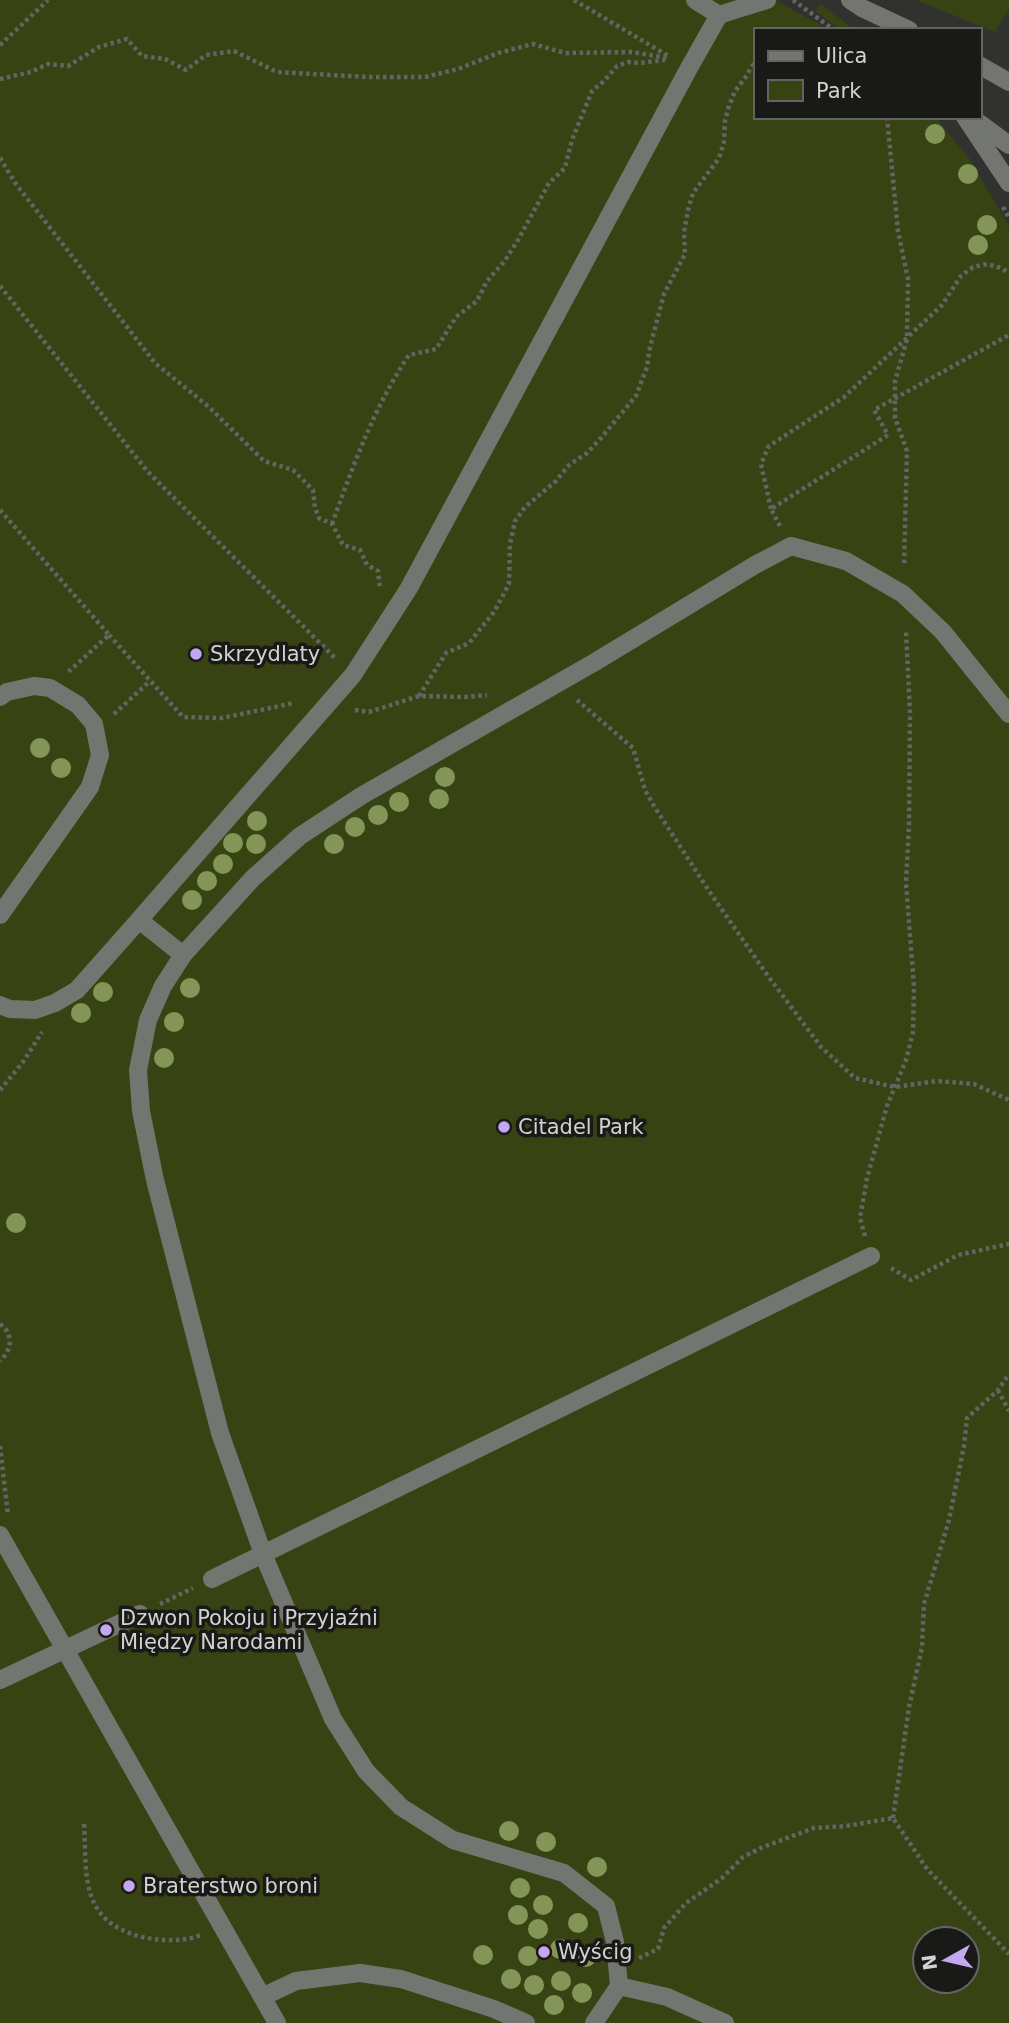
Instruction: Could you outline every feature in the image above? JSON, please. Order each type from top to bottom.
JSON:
[{"type":"street","points":[[695,0],[719,15]]},
{"type":"street","points":[[0,1005],[10,1009],[34,1010],[55,1003],[77,990],[353,675],[409,588],[719,15],[767,0]]},
{"type":"street","points":[[856,4],[881,28]]},
{"type":"street","points":[[856,4],[905,28]]},
{"type":"street","points":[[981,66],[1009,82]]},
{"type":"street","points":[[966,119],[1009,183]]},
{"type":"street","points":[[974,119],[1009,145]]},
{"type":"street","points":[[594,2023],[619,1986],[615,1942],[606,1906],[564,1873],[453,1840],[401,1807],[366,1771],[333,1719],[263,1554],[220,1433],[155,1180],[141,1111],[138,1070],[148,1020],[163,986],[183,956],[253,878],[300,836],[360,796],[543,692],[791,545],[846,561],[903,594],[943,632],[1009,714]]},
{"type":"street","points":[[0,697],[20,689],[50,688],[78,705],[94,724],[100,755],[90,787],[0,915]]},
{"type":"street","points":[[139,920],[183,956]]},
{"type":"street","points":[[212,1579],[871,1256]]},
{"type":"street","points":[[0,1535],[277,2023]]},
{"type":"street","points":[[0,1680],[140,1614]]},
{"type":"street","points":[[262,1997],[296,1980],[360,1973],[401,1979],[494,2009],[526,2023]]},
{"type":"street","points":[[619,1986],[667,1997],[725,2023]]},
{"type":"path","points":[[0,45],[48,0]]},
{"type":"path","points":[[574,0],[673,58]]},
{"type":"path","points":[[793,0],[831,28]]},
{"type":"path","points":[[0,79],[31,72],[48,64],[68,66],[99,47],[127,39],[142,56],[165,59],[186,70],[206,55],[234,51],[277,72],[368,77],[425,77],[458,69],[498,52],[533,44],[565,53],[632,51],[673,58]]},
{"type":"path","points":[[332,524],[362,443],[385,399],[389,385],[409,355],[436,349],[456,317],[477,301],[487,281],[504,262],[549,183],[565,168],[572,140],[592,91],[617,66],[628,62],[659,62],[673,58]]},
{"type":"path","points":[[419,696],[446,653],[469,643],[494,612],[509,584],[510,544],[515,521],[525,507],[556,481],[569,465],[587,453],[636,396],[647,367],[649,347],[664,294],[685,254],[684,232],[693,193],[719,158],[729,106],[735,91],[754,64]]},
{"type":"path","points":[[887,119],[898,231],[908,279],[906,339],[895,381],[895,418],[907,451],[903,594],[910,713],[906,883],[914,987],[913,1032],[906,1060],[887,1106],[867,1178],[860,1218],[871,1256],[911,1280],[958,1255],[1009,1244]]},
{"type":"path","points":[[0,158],[16,184],[155,363],[209,407],[264,461],[293,470],[313,490],[319,518],[332,524],[343,545],[360,550],[367,565],[378,571],[386,610],[381,631]]},
{"type":"path","points":[[791,545],[771,509],[761,464],[769,446],[844,397],[942,305],[961,276],[973,267],[987,264],[1009,273]]},
{"type":"path","points":[[0,286],[148,472],[353,675]]},
{"type":"path","points":[[771,509],[888,435],[874,410],[1009,335]]},
{"type":"path","points":[[0,510],[183,717],[222,718],[336,695],[348,709],[369,712],[419,696],[466,697],[497,694]]},
{"type":"path","points":[[50,688],[109,635]]},
{"type":"path","points":[[95,731],[150,681]]},
{"type":"path","points":[[543,692],[563,691],[585,705],[633,748],[645,790],[709,891],[821,1046],[855,1078],[895,1087],[936,1081],[974,1084],[1009,1100]]},
{"type":"path","points":[[0,1090],[38,1040]]},
{"type":"path","points":[[0,1324],[9,1336],[10,1346],[7,1355],[0,1361]]},
{"type":"path","points":[[1009,1374],[998,1390],[967,1418],[949,1520],[924,1604],[922,1647],[909,1707],[893,1818],[927,1869],[1009,1954]]},
{"type":"path","points":[[998,1390],[1009,1410]]},
{"type":"path","points":[[0,1446],[13,1558]]},
{"type":"path","points":[[140,1614],[212,1579]]},
{"type":"path","points":[[619,1986],[633,1960],[659,1949],[664,1928],[686,1903],[722,1878],[744,1857],[814,1828],[893,1818]]},
{"type":"path","points":[[84,1824],[87,1884],[95,1906],[107,1921],[146,1938],[172,1940],[193,1938],[222,1928]]},
{"type":"green space","name":"Citadel Park","points":[[0,0],[777,0],[825,28],[754,28],[754,119],[937,119],[969,158],[1009,227],[1009,2023],[0,2023]]},
{"type":"green space","points":[[916,0],[1009,0],[1009,10],[995,32]]},
{"type":"green space","points":[[821,4],[851,27],[837,28],[815,11]]},
{"type":"place","name":"Skrzydlaty","points":[[196,654]]},
{"type":"place","name":"Citadel Park","points":[[504,1127]]},
{"type":"place","name":"Dzwon Pokoju i Przyjaźni Między Narodami","points":[[106,1630]]},
{"type":"place","name":"Braterstwo broni","points":[[129,1886]]},
{"type":"place","name":"Wyścig","points":[[544,1952]]}]
